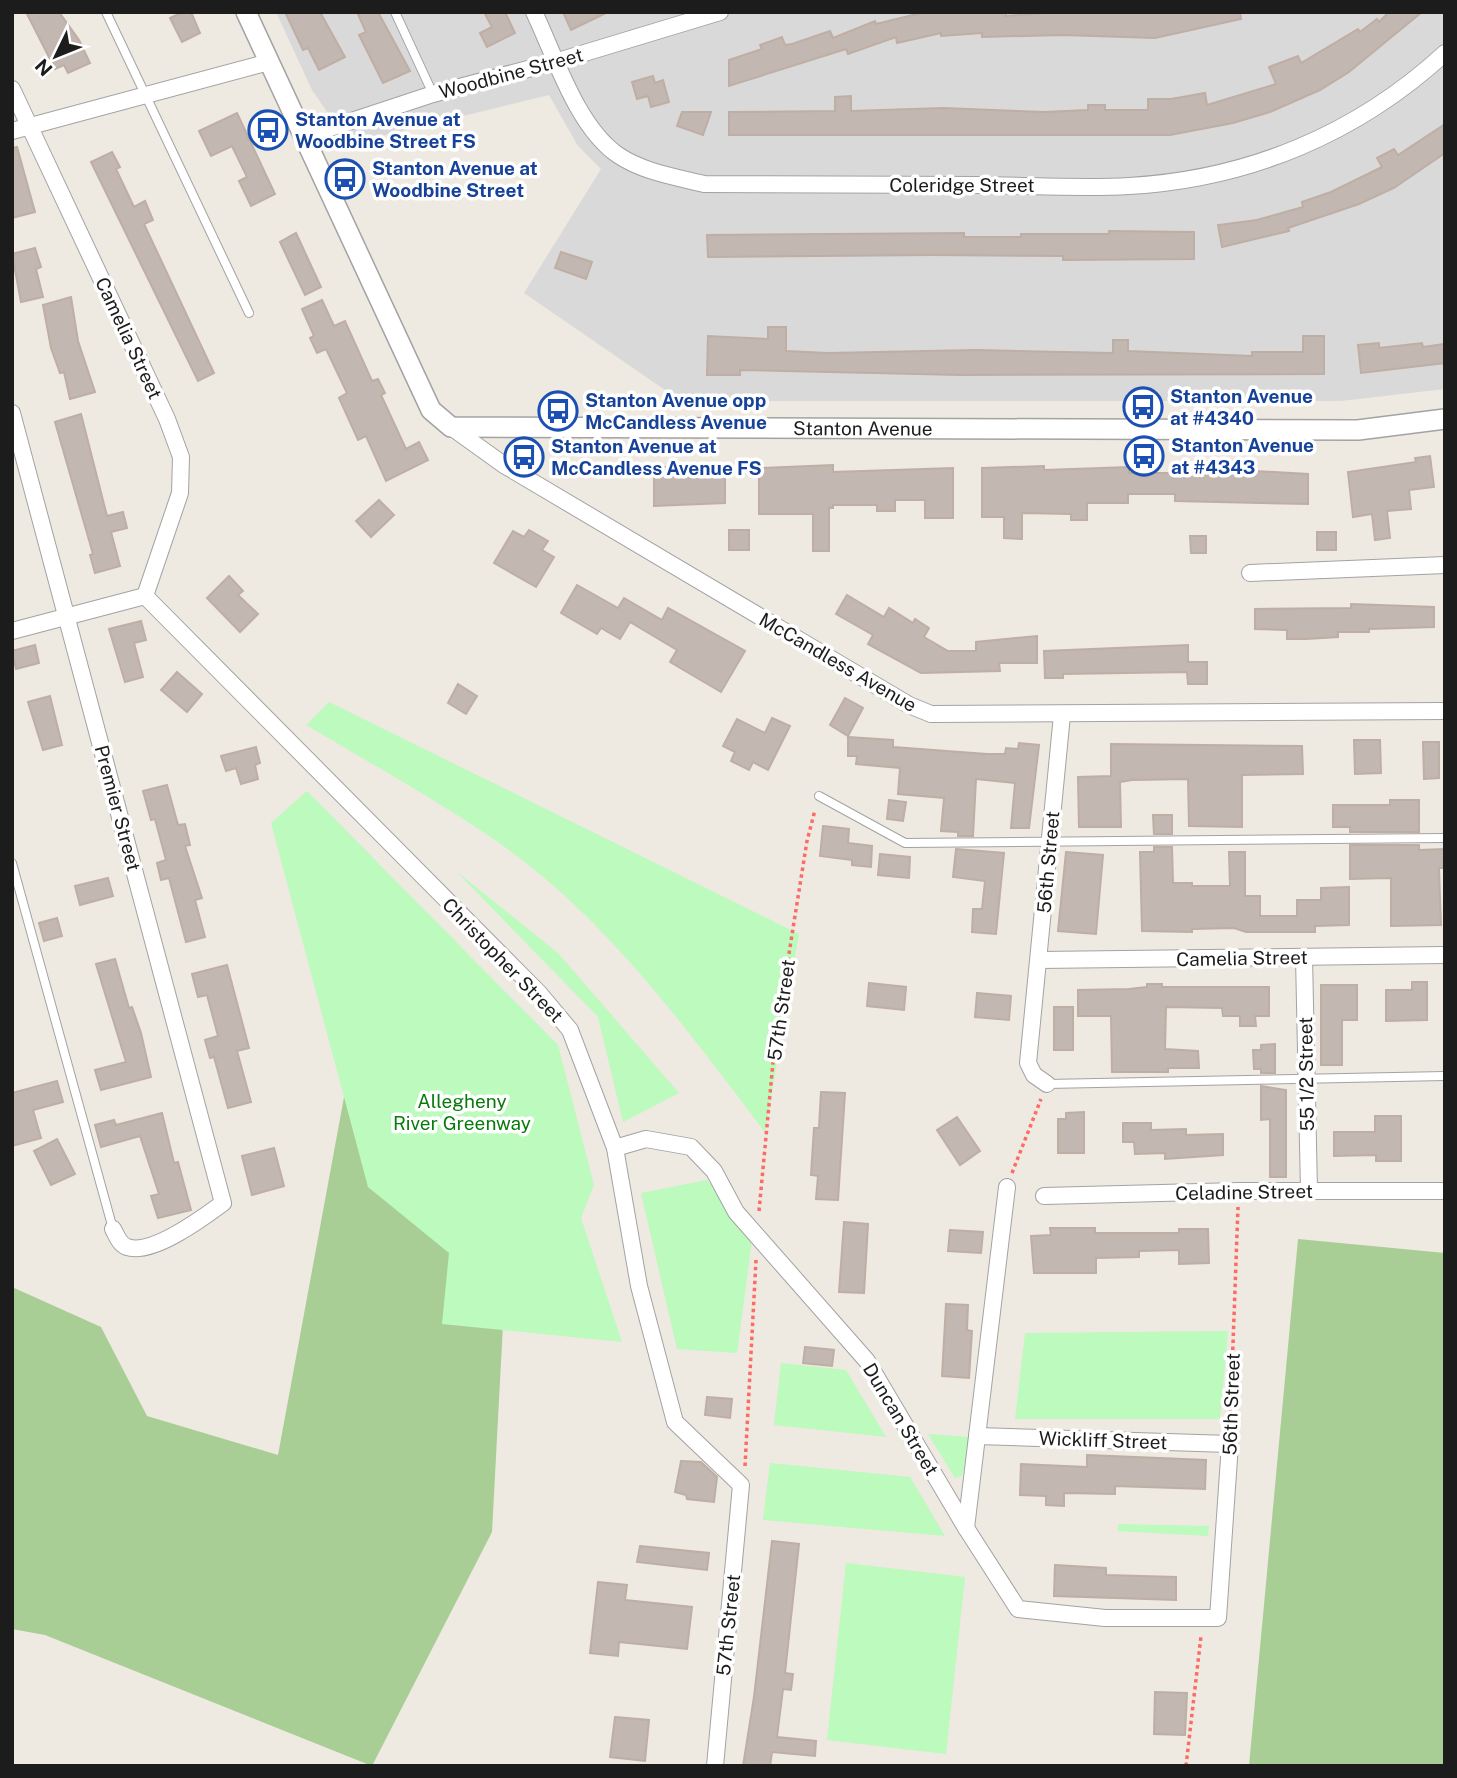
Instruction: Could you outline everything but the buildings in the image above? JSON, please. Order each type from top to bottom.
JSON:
[{"type":"street","points":[[246,12],[431,410],[451,427]]},
{"type":"street","name":"Coleridge Street","points":[[534,12],[583,118],[617,154],[656,172],[705,184],[1129,186],[1203,178],[1281,157],[1343,128],[1396,95],[1445,53]]},
{"type":"street","name":"Woodbine Street","points":[[303,137],[433,93],[558,61],[720,12]]},
{"type":"street","points":[[12,131],[269,62]]},
{"type":"street","name":"Camelia Street","points":[[12,89],[167,419],[181,457],[180,493],[145,596]]},
{"type":"street","name":"Premier Street","points":[[12,413],[223,1203],[196,1223],[149,1245],[128,1247],[120,1242],[113,1229]]},
{"type":"street","name":"Stanton Avenue","points":[[451,427],[1358,429],[1445,419]]},
{"type":"street","name":"McCandless Avenue","points":[[451,427],[503,465],[909,705],[931,714],[1445,711]]},
{"type":"street","points":[[1250,573],[1445,565]]},
{"type":"street","points":[[12,631],[145,596]]},
{"type":"street","name":"Christopher Street","points":[[145,596],[539,993],[570,1030],[615,1148],[639,1286],[675,1422],[742,1480]]},
{"type":"street","name":"56th Street","points":[[1047,1084],[1034,1075],[1028,1063],[1062,715]]},
{"type":"street","name":"Camelia Street","points":[[1039,960],[1445,956]]},
{"type":"street","name":"55 1/2 Street","points":[[1304,957],[1304,1078],[1309,1191]]},
{"type":"street","name":"Duncan Street","points":[[615,1148],[646,1139],[691,1147],[714,1171],[736,1212],[867,1361],[966,1528],[1018,1609],[1105,1618],[1211,1618]]},
{"type":"street","points":[[966,1528],[1007,1187]]},
{"type":"street","name":"Celadine Street","points":[[1044,1196],[1239,1191],[1445,1191]]},
{"type":"street","name":"Wickliff Street","points":[[977,1436],[1230,1444]]},
{"type":"street","name":"56th Street","points":[[1211,1618],[1230,1444]]},
{"type":"street","name":"57th Street","points":[[715,1766],[742,1480]]},
{"type":"lane","points":[[106,12],[249,313]]},
{"type":"lane","points":[[395,12],[433,93]]},
{"type":"lane","points":[[819,796],[905,843],[1445,838]]},
{"type":"lane","points":[[12,863],[113,1229]]},
{"type":"lane","points":[[1047,1084],[1445,1076]]},
{"type":"path","name":"57th Street","points":[[759,1213],[775,1041],[807,841],[819,796]]},
{"type":"path","points":[[1007,1187],[1047,1084]]},
{"type":"path","name":"56th Street","points":[[1230,1444],[1239,1191]]},
{"type":"path","points":[[742,1480],[747,1459],[756,1255]]},
{"type":"path","points":[[1186,1766],[1211,1618]]},
{"type":"shaded area","points":[[276,12],[1445,12],[1445,389],[1341,401],[681,401],[524,293],[601,169],[578,146],[549,95],[349,144],[312,90]]},
{"type":"green space","points":[[329,702],[799,934],[765,1132],[673,1012],[571,901],[533,868],[492,838],[306,725]]},
{"type":"green space","name":"Allegheny River Greenway","points":[[307,791],[558,1045],[594,1185],[581,1218],[622,1342],[442,1324],[449,1253],[368,1187],[271,823]]},
{"type":"green space","points":[[456,871],[558,953],[679,1093],[623,1122],[598,1017]]},
{"type":"green space","points":[[359,1016],[506,1268],[492,1532],[372,1766],[45,1635],[12,1629],[12,1287],[101,1327],[147,1416],[278,1455]]},
{"type":"green space","points":[[707,1180],[752,1240],[737,1353],[677,1349],[641,1193]]},
{"type":"green space","points":[[1298,1239],[1445,1253],[1445,1766],[1249,1766]]},
{"type":"green space","points":[[1228,1331],[1220,1419],[1015,1419],[1025,1333]]},
{"type":"green space","points":[[781,1363],[846,1370],[886,1437],[774,1425]]},
{"type":"green space","points":[[928,1434],[970,1437],[962,1476],[955,1478]]},
{"type":"green space","points":[[770,1463],[910,1477],[945,1536],[763,1520]]},
{"type":"green space","points":[[1118,1524],[1209,1526],[1208,1536],[1118,1531]]},
{"type":"green space","points":[[846,1563],[965,1577],[946,1754],[827,1740]]},
{"type":"place","name":"Stanton Avenue at Woodbine Street FS","points":[[268,130]]},
{"type":"place","name":"Stanton Avenue at Woodbine Street","points":[[345,179]]},
{"type":"place","name":"Stanton Avenue at #4340","points":[[1143,407]]},
{"type":"place","name":"Stanton Avenue opp McCandless Avenue","points":[[558,411]]},
{"type":"place","name":"Stanton Avenue at #4343","points":[[1144,456]]},
{"type":"place","name":"Stanton Avenue at McCandless Avenue FS","points":[[524,457]]}]
